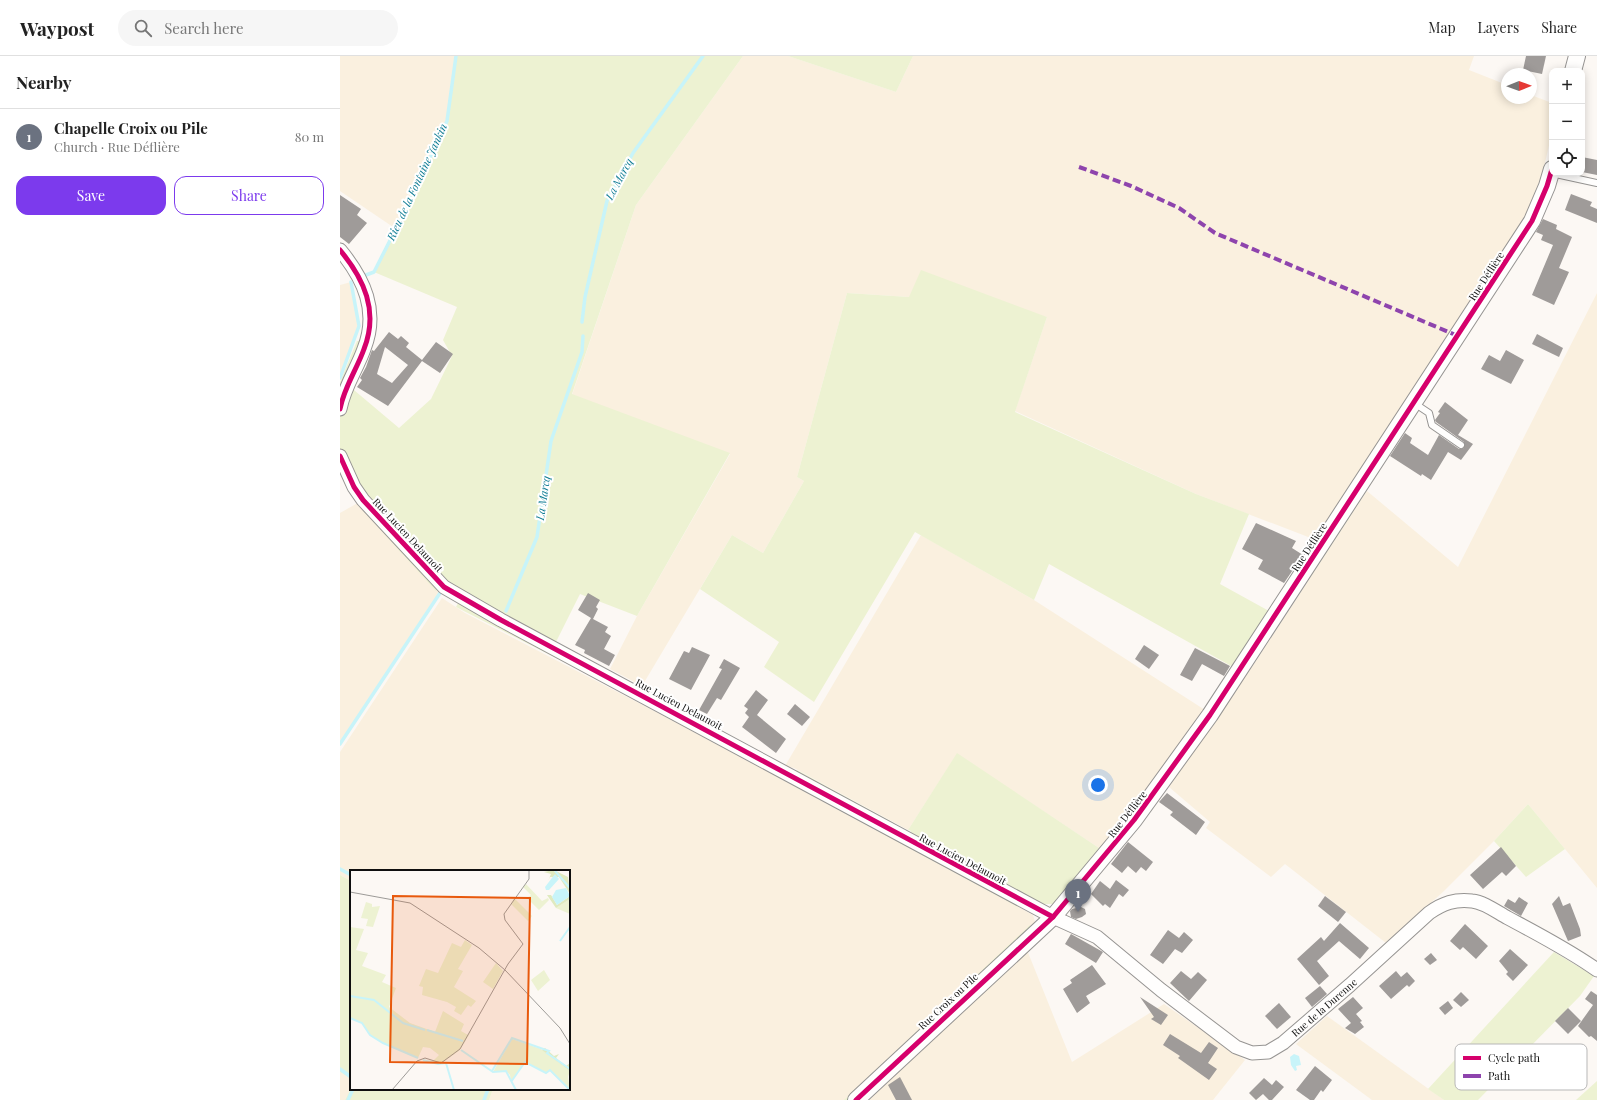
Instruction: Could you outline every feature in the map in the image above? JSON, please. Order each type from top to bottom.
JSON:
[{"type":"street","points":[[1574,68],[1577,56]]},
{"type":"street","name":"Rue Déflière","points":[[1053,917],[1130,826],[1188,747],[1414,404],[1532,221],[1550,176]]},
{"type":"street","points":[[340,250],[352,264],[364,285],[370,327],[365,348],[348,384],[340,409]]},
{"type":"street","name":"Rue Lucien Delaunoit","points":[[340,456],[354,487],[363,500],[444,586],[501,620],[1053,917]]},
{"type":"street","name":"Rue de la Durenne","points":[[1053,917],[1097,937],[1161,990],[1236,1047],[1252,1052],[1268,1052],[1283,1043],[1350,986],[1429,913],[1443,903],[1457,900],[1474,901],[1492,909],[1572,953],[1597,970]]},
{"type":"street","name":"Rue Croix ou Pile","points":[[856,1100],[1053,917]]},
{"type":"lane","points":[[1571,176],[1597,183]]},
{"type":"lane","points":[[1414,404],[1429,412],[1432,425],[1461,445]]},
{"type":"shaded area","points":[[340,56],[456,56],[447,121],[396,229],[340,191]]},
{"type":"shaded area","points":[[743,56],[788,56],[896,92],[913,56],[1474,56],[1469,70],[1501,83],[1501,104],[1537,104],[1537,97],[1549,102],[1549,146],[1539,188],[1532,205],[1509,244],[1453,328],[1449,340],[1316,540],[1196,494],[1015,411],[1047,317],[909,297],[847,293],[797,477],[804,481],[763,553],[732,535],[642,686],[610,669],[637,616],[730,454],[572,395],[636,205]]},
{"type":"shaded area","points":[[351,282],[359,326],[340,378],[340,285]]},
{"type":"shaded area","points":[[1597,293],[1597,888],[1528,804],[1494,841],[1444,891],[1386,943],[1285,864],[1271,877],[1206,828],[1210,822],[1169,787],[1252,667],[1367,491],[1458,567]]},
{"type":"shaded area","points":[[363,500],[444,587],[340,744],[340,513]]},
{"type":"shaded area","points":[[921,535],[1034,600],[1205,710],[1102,850],[957,754],[908,830],[794,768],[785,766]]},
{"type":"shaded area","points":[[442,598],[465,613],[660,714],[1033,915],[1035,928],[851,1100],[489,1100],[493,1090],[570,1090],[570,870],[350,870],[350,880],[340,875],[340,752]]},
{"type":"shaded area","points":[[1027,950],[1072,1062],[1164,1004],[1245,1060],[1213,1100],[869,1100]]},
{"type":"shaded area","points":[[1327,1016],[1444,1100],[1372,1100],[1296,1044]]},
{"type":"shaded area","points":[[340,1072],[350,1078],[350,1090],[345,1100],[340,1100]]},
{"type":"green space","points":[[456,56],[743,56],[636,205],[572,394],[730,453],[637,616],[580,594],[554,646],[444,587],[383,523],[340,456],[340,409],[348,385],[399,428],[431,399],[452,356],[443,340],[457,307],[374,272],[413,195],[447,121]]},
{"type":"green space","points":[[788,56],[913,56],[896,92]]},
{"type":"green space","points":[[921,270],[1047,317],[1015,412],[1196,494],[1249,514],[1220,584],[1269,611],[1233,667],[1049,564],[1034,600],[915,532],[814,702],[764,667],[779,642],[700,589],[732,535],[763,553],[804,481],[797,477],[847,293],[909,297]]},
{"type":"green space","points":[[357,341],[360,341],[340,393],[340,382]]},
{"type":"green space","points":[[1364,490],[1366,492],[1310,578],[1306,575]]},
{"type":"green space","points":[[362,504],[438,587],[436,591],[359,506]]},
{"type":"green space","points":[[459,601],[596,674],[593,677],[456,607]]},
{"type":"green space","points":[[606,679],[1020,904],[1018,907],[604,683]]},
{"type":"green space","points":[[957,753],[1102,850],[1059,904],[1043,904],[1038,901],[1036,903],[909,834],[911,831],[908,830]]},
{"type":"green space","points":[[797,770],[894,823],[893,826],[793,772]]},
{"type":"green space","points":[[1528,804],[1565,849],[1526,877],[1494,841]]},
{"type":"green space","points":[[340,875],[350,880],[350,1078],[340,1072]]},
{"type":"green space","points":[[1030,925],[1032,928],[848,1100],[844,1100]]},
{"type":"green space","points":[[1554,952],[1594,976],[1580,996],[1533,1044],[1469,1044]]},
{"type":"green space","points":[[1455,1060],[1455,1090],[1488,1090],[1478,1100],[1444,1100],[1428,1089]]},
{"type":"green space","points":[[1597,1081],[1597,1100],[1576,1100]]},
{"type":"green space","points":[[350,1090],[493,1090],[489,1100],[345,1100]]},
{"type":"water","points":[[1294,1054],[1299,1056],[1301,1065],[1296,1066],[1297,1070],[1295,1071],[1291,1065],[1290,1057]]},
{"type":"building","points":[[1526,56],[1546,56],[1542,74],[1537,73],[1537,68],[1523,68]]},
{"type":"building","points":[[1585,158],[1597,160],[1597,175],[1585,173]]},
{"type":"building","points":[[1571,194],[1592,202],[1590,206],[1597,209],[1597,223],[1565,210]]},
{"type":"building","points":[[340,195],[361,209],[357,215],[367,223],[349,244],[340,237]]},
{"type":"building","points":[[1543,219],[1557,225],[1556,229],[1572,237],[1559,268],[1569,272],[1554,305],[1532,295],[1553,245],[1541,240],[1543,235],[1536,232]]},
{"type":"building","points":[[389,332],[398,339],[401,336],[409,343],[406,347],[422,360],[436,342],[453,354],[440,373],[422,361],[388,406],[357,387],[362,380],[360,378],[372,350],[374,351]],"holes":[[[385,347],[408,365],[392,383],[377,374]]]},
{"type":"building","points":[[1537,334],[1563,348],[1559,357],[1532,344]]},
{"type":"building","points":[[1506,350],[1524,360],[1511,384],[1481,369],[1489,355],[1500,361]]},
{"type":"building","points":[[1445,402],[1468,420],[1458,435],[1473,444],[1461,460],[1448,452],[1431,480],[1422,474],[1421,476],[1390,456],[1405,433],[1412,438],[1410,443],[1428,455],[1439,435],[1459,449],[1464,448],[1464,442],[1435,420],[1440,413],[1438,412]]},
{"type":"building","points":[[1256,523],[1296,541],[1292,548],[1303,555],[1284,583],[1258,569],[1263,560],[1242,549]]},
{"type":"building","points":[[588,593],[600,600],[596,607],[598,609],[593,619],[608,627],[605,632],[611,636],[604,649],[615,655],[609,666],[584,653],[585,650],[575,645],[591,618],[578,610]]},
{"type":"building","points":[[1144,645],[1159,655],[1149,669],[1135,659]]},
{"type":"building","points":[[692,647],[710,655],[691,690],[669,679],[684,651],[689,653]]},
{"type":"building","points":[[1195,648],[1230,666],[1224,676],[1202,664],[1192,681],[1180,675]]},
{"type":"building","points":[[724,659],[740,668],[721,700],[717,698],[707,714],[699,710],[722,669],[719,668]]},
{"type":"building","points":[[756,690],[768,700],[757,715],[786,739],[776,753],[742,727],[749,717],[745,713],[748,709],[744,706]]},
{"type":"building","points":[[795,704],[810,717],[802,726],[787,714]]},
{"type":"building","points":[[1167,793],[1205,822],[1196,835],[1170,815],[1173,812],[1159,802]]},
{"type":"building","points":[[1128,842],[1153,862],[1146,871],[1141,867],[1136,873],[1128,866],[1122,873],[1111,864]]},
{"type":"building","points":[[1501,847],[1516,866],[1506,876],[1502,872],[1483,889],[1470,875]]},
{"type":"building","points":[[1116,880],[1129,890],[1123,897],[1119,894],[1110,908],[1105,904],[1103,906],[1091,894],[1100,881],[1110,889]]},
{"type":"building","points":[[1325,896],[1346,912],[1338,922],[1318,906]]},
{"type":"building","points":[[1559,896],[1563,906],[1570,903],[1580,929],[1581,936],[1568,941],[1552,904]]},
{"type":"building","points":[[1519,897],[1528,903],[1521,916],[1504,906],[1508,899],[1515,903]]},
{"type":"building","points":[[1081,907],[1085,909],[1086,914],[1076,919],[1071,917],[1070,911],[1072,909]]},
{"type":"building","points":[[1340,923],[1369,948],[1360,959],[1339,941],[1317,961],[1329,976],[1319,985],[1297,959],[1321,937],[1324,941]]},
{"type":"building","points":[[1465,924],[1488,946],[1476,959],[1463,947],[1460,950],[1450,941]]},
{"type":"building","points":[[1168,930],[1179,938],[1184,932],[1193,940],[1182,953],[1175,949],[1163,964],[1150,955]]},
{"type":"building","points":[[1071,934],[1103,952],[1096,963],[1065,944]]},
{"type":"building","points":[[1510,949],[1528,965],[1513,981],[1506,974],[1508,972],[1499,961]]},
{"type":"building","points":[[1431,953],[1437,960],[1430,965],[1424,959]]},
{"type":"building","points":[[1092,965],[1106,984],[1086,996],[1090,1003],[1077,1013],[1063,989],[1072,983],[1070,980]]},
{"type":"building","points":[[1181,971],[1191,979],[1198,972],[1207,980],[1189,1001],[1170,983]]},
{"type":"building","points":[[1396,971],[1401,977],[1407,972],[1415,981],[1409,987],[1407,985],[1391,999],[1379,986]]},
{"type":"building","points":[[1320,986],[1327,994],[1312,1007],[1305,998]]},
{"type":"building","points":[[1591,991],[1597,995],[1597,1041],[1591,1036],[1589,1037],[1578,1026],[1593,1005],[1585,999]]},
{"type":"building","points":[[1461,992],[1469,1000],[1461,1007],[1453,1000]]},
{"type":"building","points":[[1140,997],[1168,1015],[1161,1025],[1151,1019],[1154,1017]]},
{"type":"building","points":[[1353,997],[1363,1008],[1356,1014],[1362,1021],[1360,1022],[1364,1027],[1355,1034],[1345,1028],[1351,1023],[1338,1009]]},
{"type":"building","points":[[1448,1001],[1453,1008],[1445,1015],[1439,1008]]},
{"type":"building","points":[[1279,1003],[1291,1017],[1277,1029],[1265,1016]]},
{"type":"building","points":[[1568,1008],[1581,1021],[1568,1034],[1555,1021]]},
{"type":"building","points":[[1170,1034],[1201,1053],[1209,1042],[1218,1048],[1208,1063],[1217,1069],[1209,1080],[1178,1058],[1180,1056],[1163,1045]]},
{"type":"building","points":[[1315,1066],[1332,1080],[1323,1092],[1321,1090],[1314,1100],[1310,1100],[1296,1090]]},
{"type":"building","points":[[900,1077],[912,1100],[896,1100],[888,1085]]},
{"type":"building","points":[[1264,1078],[1272,1085],[1276,1080],[1284,1087],[1272,1100],[1269,1100],[1263,1094],[1256,1100],[1249,1093]]},
{"type":"waterway","name":"Rieu de la Fontaine Jankin","points":[[366,275],[374,272],[413,195],[447,121],[456,56]]},
{"type":"waterway","name":"La Marcq","points":[[582,322],[585,297],[607,201],[633,153],[703,56]]},
{"type":"waterway","name":"Rieu de la Fontaine Jankin","points":[[340,378],[359,326],[351,282]]},
{"type":"waterway","name":"La Marcq","points":[[506,611],[537,537],[551,441],[582,352],[583,336]]},
{"type":"waterway","name":"La Marcq","points":[[340,744],[442,590]]},
{"type":"waterway","points":[[340,869],[350,874]]},
{"type":"waterway","points":[[340,1069],[350,1076]]},
{"type":"waterway","points":[[348,1100],[353,1090]]},
{"type":"waterway","points":[[484,1100],[488,1090]]},
{"type":"marked path","points":[[1079,167],[1131,186],[1179,208],[1215,233],[1458,336]]},
{"type":"cycle path","points":[[856,1100],[1053,917],[1134,820],[1210,715],[1532,221],[1550,176]]},
{"type":"cycle path","points":[[340,250],[349,261],[362,284],[367,296],[370,322],[364,349],[344,393],[340,409]]},
{"type":"cycle path","points":[[340,456],[354,487],[363,500],[444,587],[501,620],[1053,917]]},
{"type":"place","name":"Chapelle Croix ou Pile","points":[[1078,912]]}]
